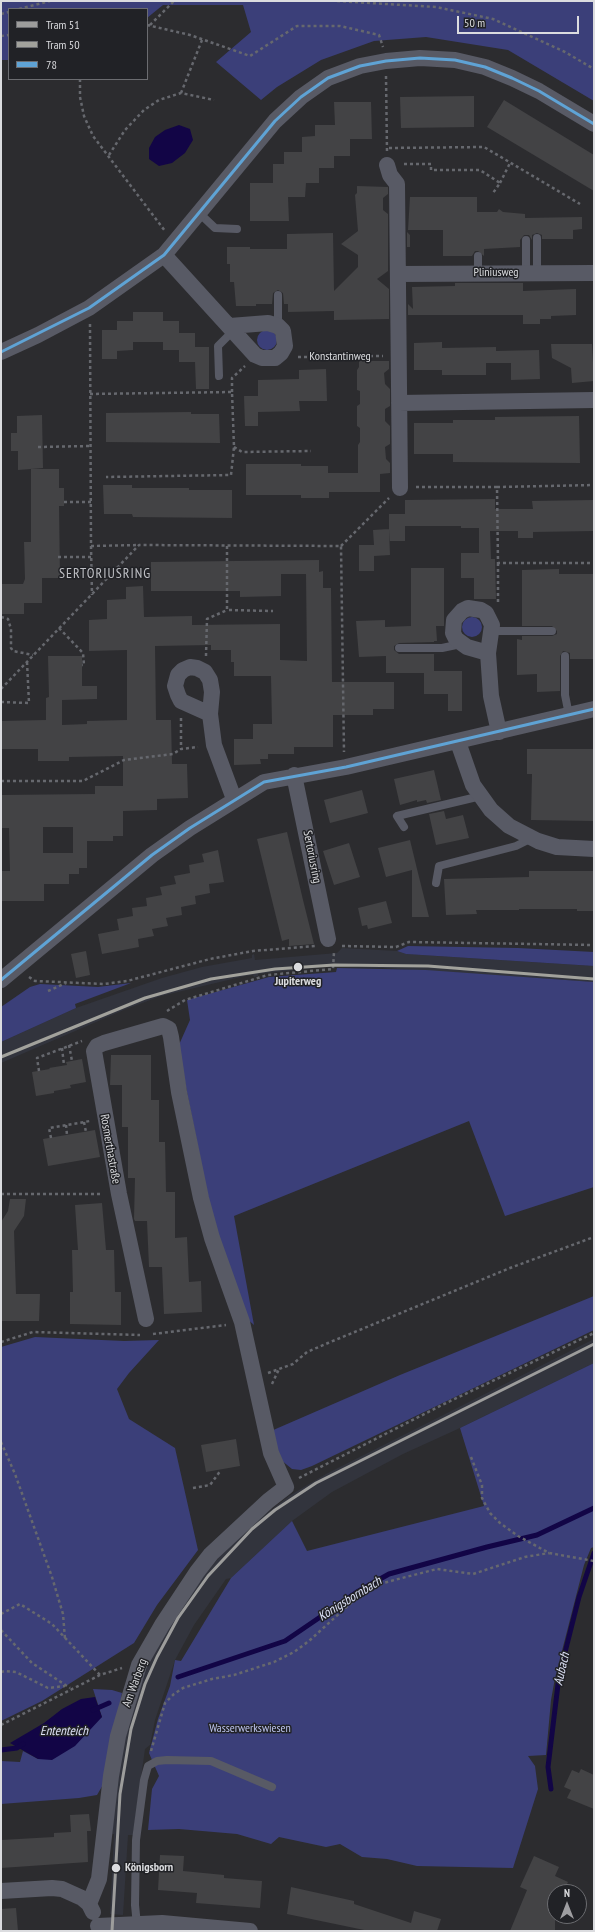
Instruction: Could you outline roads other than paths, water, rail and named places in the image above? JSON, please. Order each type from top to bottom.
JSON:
[{"type":"street","points":[[1,352],[38,335],[89,308],[168,249],[275,121],[301,97],[328,78],[360,66],[384,54],[448,59],[485,67],[539,91],[594,124]]},
{"type":"street","points":[[387,165],[390,175],[397,184],[400,488]]},
{"type":"street","points":[[168,249],[232,328],[256,355],[275,358],[281,353],[285,346],[286,338],[283,331],[278,326],[268,323],[232,328]]},
{"type":"street","name":"Pliniusweg","points":[[398,274],[594,273]]},
{"type":"street","points":[[399,403],[594,400]]},
{"type":"street","points":[[488,653],[461,644],[453,634],[454,620],[457,615],[468,608],[474,608],[486,613],[491,625],[488,653],[491,696],[499,732]]},
{"type":"street","points":[[210,714],[181,701],[175,686],[178,675],[183,670],[190,667],[197,668],[205,672],[210,680],[212,692],[210,714],[214,745],[234,799]]},
{"type":"street","points":[[1,980],[152,855],[234,799],[264,782],[294,775],[346,767],[594,709]]},
{"type":"street","points":[[458,742],[473,785],[491,810],[509,826],[532,838],[557,847],[594,849]]},
{"type":"street","name":"Sertoriusring","points":[[294,775],[331,944]]},
{"type":"street","name":"Rosmerthastraße","points":[[146,1319],[119,1194],[94,1057],[97,1046],[165,1019],[171,1037],[183,1113],[201,1198],[212,1238],[242,1322],[271,1453],[286,1487]]},
{"type":"street","name":"Am Warberg","points":[[89,1904],[100,1879],[111,1776],[118,1736],[139,1665],[162,1625],[197,1572],[211,1554],[268,1501],[286,1487]]},
{"type":"street","points":[[1,1890],[52,1888],[62,1889],[74,1893],[89,1904],[98,1928],[137,1928],[162,1923],[250,1931]]},
{"type":"lane","points":[[198,212],[215,228],[236,229]]},
{"type":"lane","points":[[531,273],[537,238]]},
{"type":"lane","points":[[526,240],[531,273]]},
{"type":"lane","points":[[478,256],[478,274]]},
{"type":"lane","points":[[278,295],[278,326]]},
{"type":"lane","points":[[219,376],[218,346],[232,328]]},
{"type":"lane","points":[[491,625],[552,631]]},
{"type":"lane","points":[[399,648],[442,648],[461,644]]},
{"type":"lane","points":[[565,656],[565,695],[569,715]]},
{"type":"lane","points":[[404,827],[397,816],[481,796]]},
{"type":"lane","points":[[436,883],[439,866],[516,846],[532,838]]},
{"type":"lane","points":[[137,1928],[135,1905],[136,1840],[144,1780],[148,1766],[156,1761],[211,1761],[272,1787]]},
{"type":"water","points":[[179,125],[190,129],[193,140],[185,153],[172,163],[159,166],[149,159],[149,148],[155,137],[165,130]]},
{"type":"water","name":"Ententeich","points":[[95,1697],[102,1717],[75,1746],[52,1760],[38,1759],[10,1743],[44,1723],[62,1709],[81,1699]]},
{"type":"waterway","name":"Königsbornbach","points":[[178,1677],[285,1641],[357,1592],[389,1574],[537,1535],[594,1508]]},
{"type":"waterway","name":"Aubach","points":[[551,1789],[548,1767],[559,1676],[579,1597],[594,1553]]},
{"type":"waterway","name":"Königsbornbach","points":[[93,1710],[109,1703]]},
{"type":"waterway","name":"Königsbornbach","points":[[1,1750],[17,1748],[23,1744]]},
{"type":"tram line","name":"50","points":[[1,1057],[145,998],[211,979],[275,969],[334,965],[428,966],[594,979]]},
{"type":"tram line","name":"51","points":[[112,1931],[120,1794],[131,1729],[145,1684],[157,1657],[178,1618],[208,1576],[252,1529],[275,1510],[316,1483],[594,1344]]},
{"type":"place","name":"Jupiterweg","points":[[298,967]]},
{"type":"place","name":"Königsborn","points":[[116,1868]]},
{"type":"district","name":"SERTORIUSRING","points":[[105,574]]},
{"type":"park label","name":"Wasserwerkswiesen","points":[[250,1729]]}]
